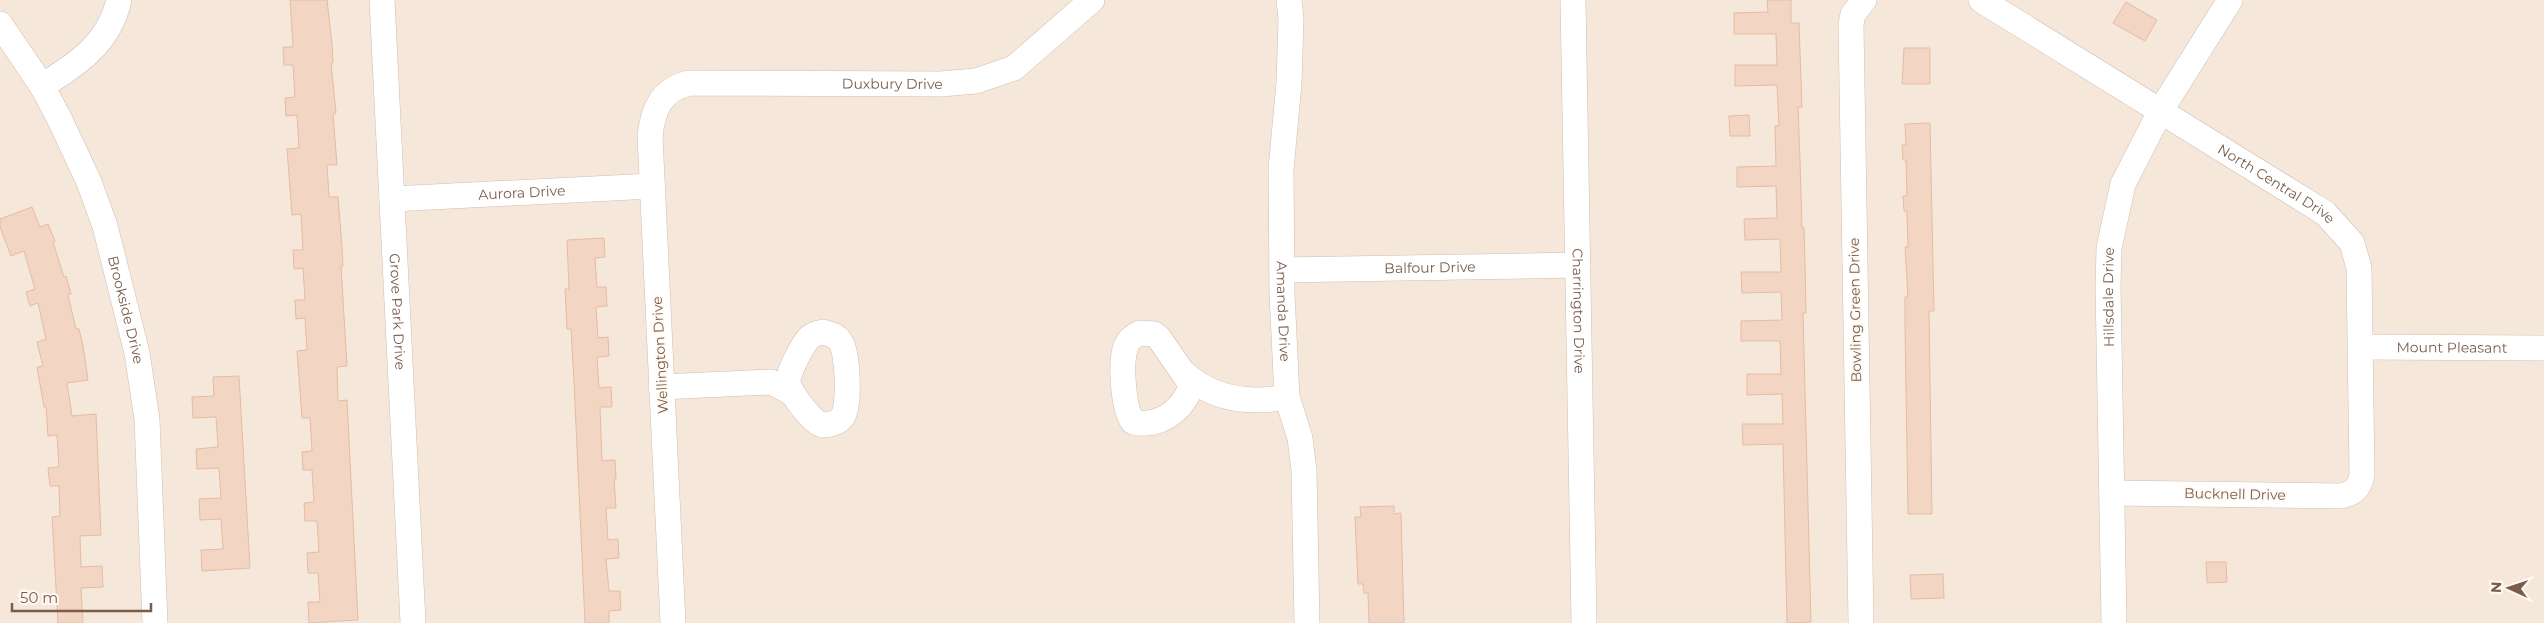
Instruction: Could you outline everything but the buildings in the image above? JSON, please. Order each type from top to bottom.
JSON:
[{"type":"street","points":[[42,86],[77,65],[95,48],[107,32],[116,13],[119,0]]},
{"type":"street","name":"Grove Park Drive","points":[[382,0],[414,623]]},
{"type":"street","name":"Duxbury Drive","points":[[667,92],[678,86],[703,82],[941,84],[976,81],[1014,68],[1039,49],[1092,0]]},
{"type":"street","name":"Amanda Drive","points":[[1289,0],[1291,19],[1289,83],[1281,169],[1282,270],[1287,397],[1300,438],[1304,470],[1307,623]]},
{"type":"street","name":"Charrington Drive","points":[[1573,0],[1584,623]]},
{"type":"street","name":"North Central Drive","points":[[1982,0],[2325,213],[2352,244],[2359,268],[2361,347],[2362,474],[2357,490]]},
{"type":"street","name":"Hillsdale Drive","points":[[2114,623],[2109,248],[2123,184],[2161,110],[2230,0]]},
{"type":"street","name":"Bowling Green Drive","points":[[1858,2],[1851,25],[1861,623]]},
{"type":"street","name":"Brookside Drive","points":[[0,24],[42,86],[89,182],[105,226],[137,353],[147,419],[155,623]]},
{"type":"street","name":"Wellington Drive","points":[[667,92],[658,103],[652,117],[650,136],[673,623]]},
{"type":"street","name":"Aurora Drive","points":[[392,199],[652,186]]},
{"type":"street","name":"Balfour Drive","points":[[1282,270],[1578,265]]},
{"type":"street","points":[[661,386],[781,388],[814,422],[822,425],[831,424],[839,421],[844,415],[847,401],[846,365],[843,347],[839,340],[829,334],[816,333],[808,339],[781,388]]},
{"type":"street","points":[[1207,391],[1180,406],[1158,422],[1150,424],[1133,422],[1127,414],[1123,369],[1126,346],[1132,336],[1140,333],[1154,334],[1184,373],[1207,391],[1249,400],[1263,401],[1287,397]]},
{"type":"street","name":"Mount Pleasant","points":[[2361,347],[2544,348]]},
{"type":"street","points":[[1180,406],[1190,389],[1184,373]]},
{"type":"street","name":"Bucknell Drive","points":[[2112,493],[2341,496],[2351,494],[2357,490]]},
{"type":"shaded area","points":[[0,0],[2544,0],[2544,623],[0,623]]}]
